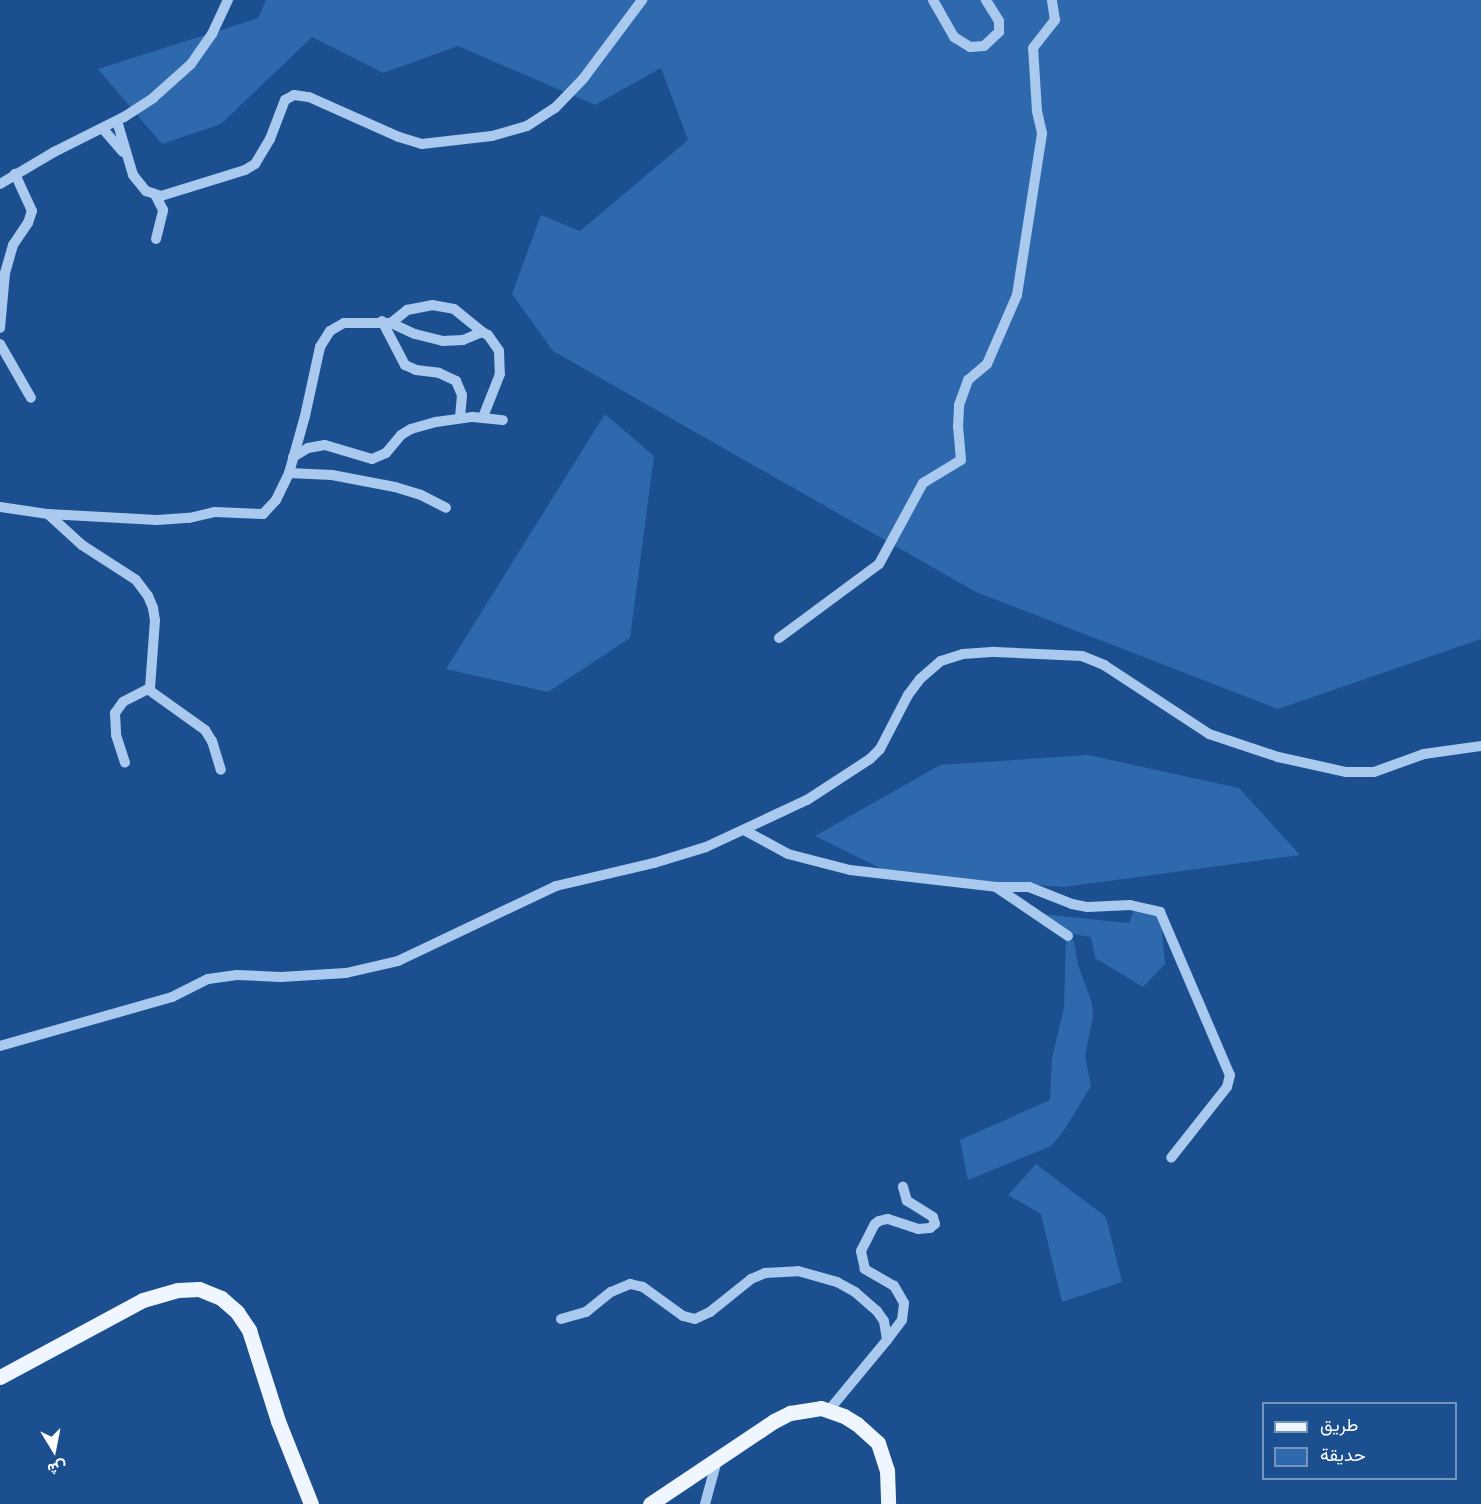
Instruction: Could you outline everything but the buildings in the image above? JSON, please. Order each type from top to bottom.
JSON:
[{"type":"main road","points":[[0,1377],[143,1300],[178,1290],[199,1289],[221,1298],[237,1312],[249,1330],[278,1421],[311,1504]]},
{"type":"main road","points":[[650,1504],[774,1421],[790,1413],[806,1409],[829,1410],[857,1424],[878,1443],[887,1470],[888,1504]]},
{"type":"street","points":[[0,184],[103,129],[153,98],[191,64],[212,34],[228,0]]},
{"type":"street","points":[[156,196],[233,174],[255,164],[270,139],[285,100],[294,95],[309,97],[399,137],[422,144],[492,136],[527,126],[567,98],[642,0]]},
{"type":"street","points":[[933,0],[958,41],[964,45],[977,47],[989,43],[999,32],[1000,26],[986,0]]},
{"type":"street","points":[[779,638],[879,564],[923,483],[961,460],[959,405],[968,380],[987,364],[1017,295],[1042,133],[1037,111],[1033,48],[1055,20],[1052,0]]},
{"type":"street","points":[[117,121],[125,155],[140,185],[156,196],[163,210],[156,239]]},
{"type":"street","points":[[103,129],[125,155]]},
{"type":"street","points":[[0,257],[13,245],[28,223],[32,211],[15,174]]},
{"type":"street","points":[[0,328],[5,273],[13,245]]},
{"type":"street","points":[[386,322],[406,310],[432,304],[454,309],[494,341],[500,362],[497,386],[483,417]]},
{"type":"street","points":[[0,507],[48,514],[175,520],[215,512],[262,514],[276,500],[289,472],[305,416],[315,363],[325,337],[336,326],[344,323],[386,322],[415,334],[443,341],[463,340],[482,332]]},
{"type":"street","points":[[386,322],[405,364],[416,370],[439,373],[456,381],[462,395],[460,417]]},
{"type":"street","points":[[0,344],[31,398]]},
{"type":"street","points":[[293,457],[316,445],[372,459],[386,453],[401,435],[411,429],[460,417],[503,420]]},
{"type":"street","points":[[289,472],[332,475],[395,487],[421,495],[446,508]]},
{"type":"street","points":[[48,514],[82,545],[136,580],[148,596],[155,620],[149,690]]},
{"type":"street","points":[[0,1046],[172,997],[208,980],[237,975],[281,977],[337,974],[398,961],[556,886],[678,856],[744,830],[807,800],[870,759],[880,749],[908,695],[920,679],[952,656],[974,652],[1082,656],[1104,664],[1209,734],[1278,757],[1346,772],[1374,772],[1424,754],[1481,746]]},
{"type":"street","points":[[125,764],[116,735],[115,713],[123,702],[149,690]]},
{"type":"street","points":[[149,690],[205,730],[212,741],[222,770]]},
{"type":"street","points":[[744,830],[788,854],[850,870],[996,887],[1029,887],[1072,904],[1088,907],[1130,905],[1160,912],[1230,1075],[1227,1087],[1171,1158]]},
{"type":"street","points":[[996,887],[1068,936]]},
{"type":"street","points":[[829,1410],[902,1320],[904,1303],[900,1293],[894,1286],[865,1269],[861,1251],[874,1224],[888,1219],[918,1229],[930,1228],[935,1224],[933,1217],[907,1201],[903,1187]]},
{"type":"street","points":[[561,1319],[586,1312],[611,1292],[630,1284],[643,1287],[683,1316],[695,1319],[721,1305],[751,1279],[779,1271],[798,1271],[837,1282],[869,1303],[884,1321],[887,1340]]},
{"type":"street","points":[[705,1504],[717,1460]]},
{"type":"green space","points":[[266,0],[1481,0],[1481,639],[1278,709],[976,592],[553,351],[512,294],[541,215],[580,231],[688,140],[661,68],[595,105],[458,46],[383,73],[312,37],[221,124],[162,144],[98,69],[258,18]]},
{"type":"green space","points":[[605,414],[654,456],[630,638],[548,692],[446,669]]},
{"type":"green space","points":[[1088,755],[1239,788],[1300,855],[1064,887],[894,875],[815,836],[940,765]]},
{"type":"green space","points":[[1134,910],[1160,910],[1165,964],[1143,987],[1095,958],[1091,937],[1053,931],[1041,914],[1129,923]]},
{"type":"green space","points":[[1066,939],[1074,941],[1078,965],[1092,1003],[1093,1017],[1085,1056],[1091,1086],[1063,1132],[1051,1146],[968,1180],[960,1140],[1050,1100],[1052,1058],[1064,1007]]},
{"type":"green space","points":[[1036,1164],[1106,1217],[1122,1282],[1062,1302],[1041,1214],[1008,1195]]}]
